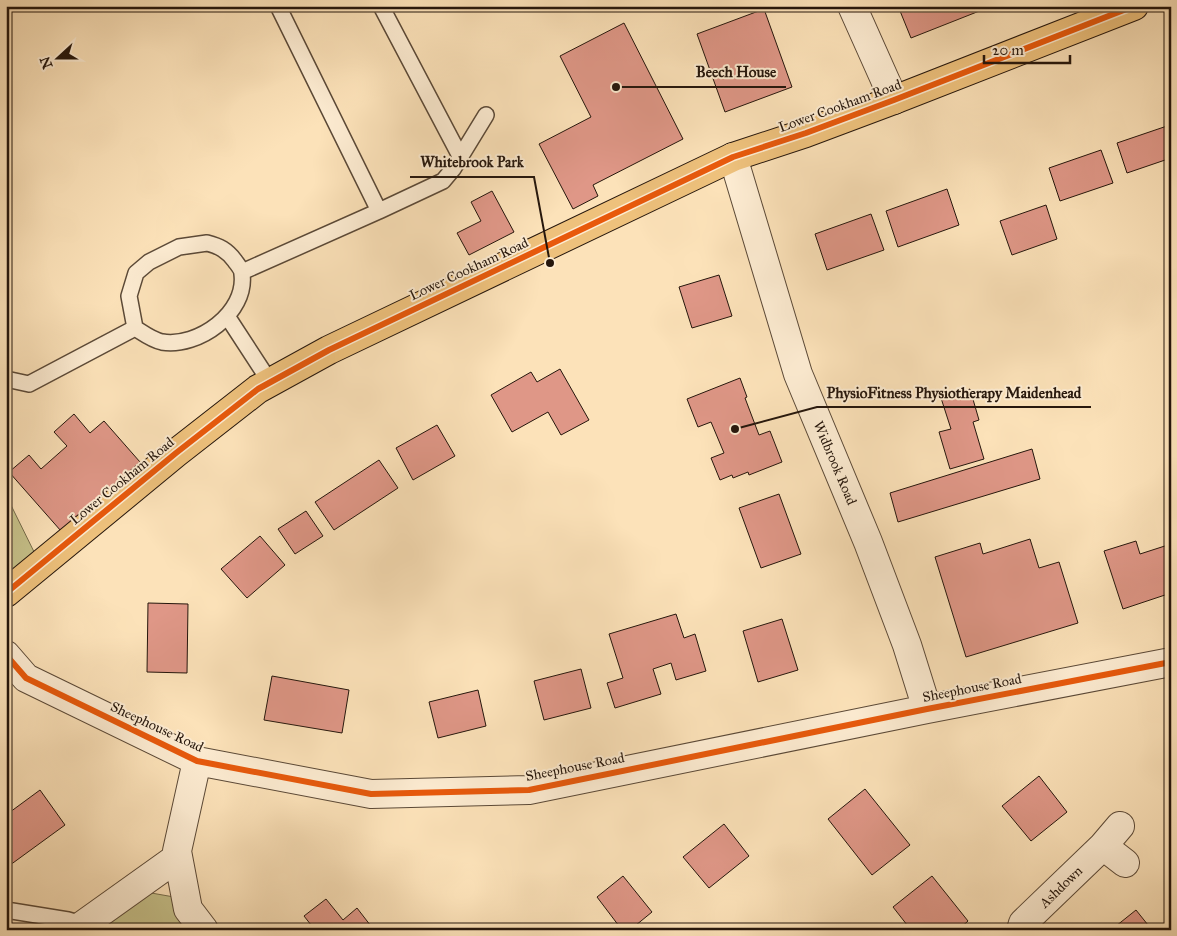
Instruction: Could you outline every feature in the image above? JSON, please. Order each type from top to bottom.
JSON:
[{"type":"main road","name":"Lower Cookham Road","points":[[6,593],[176,453],[258,389],[329,350],[733,157],[806,133],[894,100],[1134,6]]},
{"type":"street","points":[[852,6],[894,100]]},
{"type":"street","name":"Widbrook Road","points":[[733,157],[798,374],[868,542],[908,645],[927,709]]},
{"type":"street","name":"Sheephouse Road","points":[[6,655],[26,678],[197,761],[371,794],[530,790],[927,709],[1171,662]]},
{"type":"street","points":[[197,761],[177,851],[188,909],[202,929]]},
{"type":"street","name":"Ashdown","points":[[1021,930],[1023,923],[1112,836],[1125,863]]},
{"type":"street","points":[[80,928],[178,857]]},
{"type":"lane","points":[[278,6],[379,211]]},
{"type":"lane","points":[[381,6],[460,156]]},
{"type":"lane","points":[[242,272],[443,181],[454,169],[486,115]]},
{"type":"lane","points":[[207,243],[220,246],[231,256],[242,272],[238,301],[227,316],[217,325],[199,336],[174,342],[161,342],[135,328],[129,296],[136,274],[149,262],[179,247],[207,243]]},
{"type":"lane","points":[[227,316],[270,382]]},
{"type":"lane","points":[[6,379],[29,384],[135,328]]},
{"type":"lane","points":[[6,910],[68,920],[76,922],[80,928]]},
{"type":"shaded area","points":[[6,495],[43,570],[6,599]]},
{"type":"shaded area","points":[[140,891],[174,897],[186,916],[181,930],[93,930]]},
{"type":"building","points":[[898,6],[987,6],[987,8],[911,38]]},
{"type":"building","points":[[764,9],[792,87],[725,112],[697,34]]},
{"type":"building","points":[[624,23],[683,139],[593,185],[598,196],[573,209],[539,144],[591,117],[560,56]]},
{"type":"building","points":[[1167,126],[1171,138],[1171,158],[1127,173],[1117,143]]},
{"type":"building","points":[[1101,150],[1113,183],[1060,201],[1049,168]]},
{"type":"building","points":[[947,189],[959,225],[898,247],[886,211]]},
{"type":"building","points":[[492,191],[514,232],[469,255],[457,233],[481,221],[471,202]]},
{"type":"building","points":[[1046,205],[1057,239],[1012,255],[1000,221]]},
{"type":"building","points":[[871,214],[884,250],[827,270],[815,234]]},
{"type":"building","points":[[719,275],[732,316],[692,328],[679,287]]},
{"type":"building","points":[[560,369],[589,420],[561,435],[548,412],[512,432],[491,395],[531,372],[537,382]]},
{"type":"building","points":[[740,378],[747,397],[745,398],[759,435],[770,431],[782,462],[749,475],[748,472],[733,478],[732,475],[720,480],[711,458],[724,453],[711,422],[698,427],[687,399]]},
{"type":"building","points":[[970,389],[979,420],[973,422],[984,459],[950,469],[939,432],[951,429],[941,398]]},
{"type":"building","points":[[74,414],[90,433],[104,421],[140,462],[61,531],[9,472],[29,455],[41,469],[67,446],[54,432]]},
{"type":"building","points":[[437,425],[455,456],[413,480],[396,448]]},
{"type":"building","points":[[1032,449],[1040,479],[898,522],[890,493]]},
{"type":"building","points":[[379,460],[398,488],[334,530],[315,502]]},
{"type":"building","points":[[779,494],[801,554],[761,568],[739,508]]},
{"type":"building","points":[[306,511],[323,536],[295,554],[278,529]]},
{"type":"building","points":[[260,536],[285,565],[247,598],[221,569]]},
{"type":"building","points":[[1030,539],[1039,568],[1059,562],[1078,623],[966,657],[935,557],[980,543],[983,554]]},
{"type":"building","points":[[1136,541],[1140,554],[1171,544],[1171,593],[1123,609],[1104,551]]},
{"type":"building","points":[[148,603],[188,604],[187,673],[147,672]]},
{"type":"building","points":[[676,614],[684,638],[695,634],[706,671],[676,680],[671,663],[653,669],[661,694],[615,708],[607,683],[623,678],[609,634]]},
{"type":"building","points":[[782,619],[798,670],[758,682],[743,631]]},
{"type":"building","points":[[581,669],[591,708],[544,720],[534,681]]},
{"type":"building","points":[[272,676],[349,690],[342,733],[264,720]]},
{"type":"building","points":[[478,690],[486,726],[438,738],[429,702]]},
{"type":"building","points":[[1039,776],[1067,812],[1031,841],[1002,806]]},
{"type":"building","points":[[865,789],[910,845],[872,875],[828,819]]},
{"type":"building","points":[[40,790],[65,825],[6,868],[6,815]]},
{"type":"building","points":[[724,824],[749,856],[709,888],[683,857]]},
{"type":"building","points":[[623,876],[652,912],[630,930],[622,930],[597,897]]},
{"type":"building","points":[[932,876],[968,921],[958,930],[911,930],[893,907]]},
{"type":"building","points":[[326,899],[343,920],[357,908],[374,930],[315,930],[304,916]]},
{"type":"building","points":[[1136,910],[1152,930],[1111,930]]},
{"type":"cycle path","points":[[6,593],[176,453],[258,389],[329,350],[733,157],[806,133],[894,100],[1134,6]]},
{"type":"cycle path","points":[[6,655],[26,678],[197,761],[371,794],[529,790],[927,709],[1171,662]]},
{"type":"place","name":"Beech House","points":[[616,87]]},
{"type":"place","name":"Whitebrook Park","points":[[550,263]]},
{"type":"place","name":"PhysioFitness Physiotherapy Maidenhead","points":[[735,429]]}]
